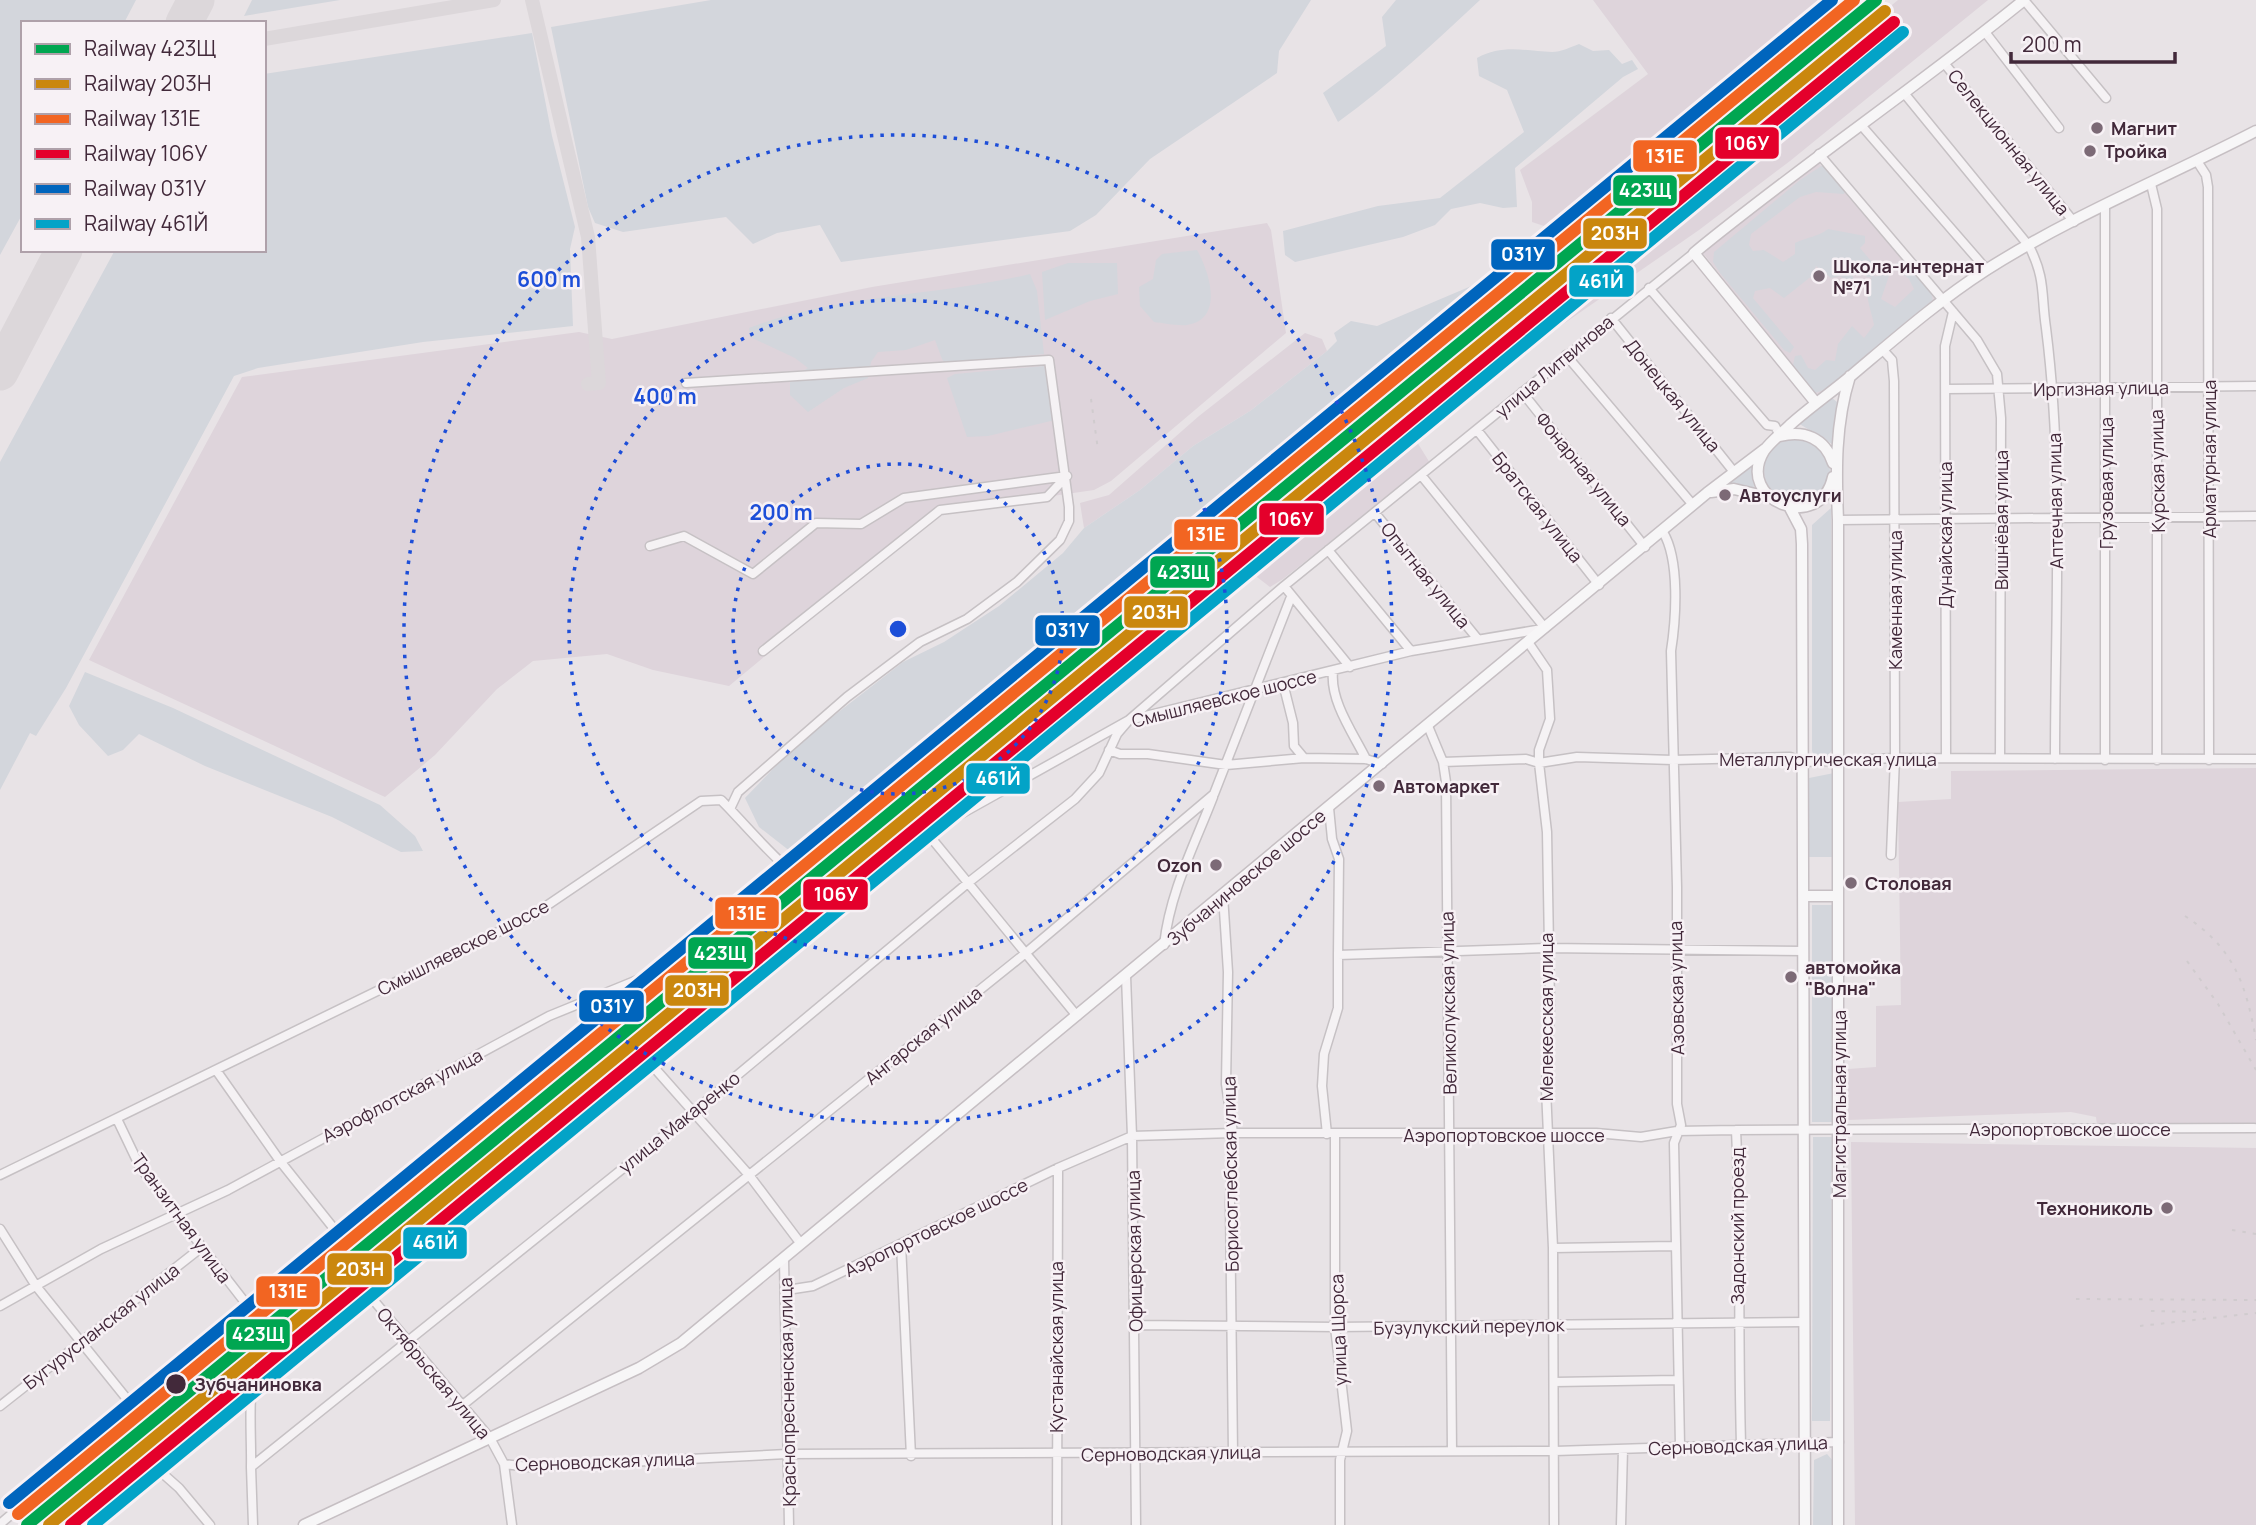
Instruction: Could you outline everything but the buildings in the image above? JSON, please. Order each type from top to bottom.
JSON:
[{"type":"main road","name":"улица Литвинова","points":[[1694,253],[1819,153],[1904,93],[2024,0]]},
{"type":"main road","points":[[1850,376],[1842,406],[1834,473],[1824,497],[1808,506],[1790,508],[1775,503],[1768,497],[1759,479],[1758,469],[1765,449],[1816,403],[1943,299],[2029,246],[2256,131]]},
{"type":"main road","points":[[1694,253],[1816,403]]},
{"type":"main road","points":[[1780,436],[1800,433],[1818,440],[1830,454],[1834,473]]},
{"type":"main road","name":"Зубчаниновское шоссе","points":[[784,1260],[1707,493],[1765,449]]},
{"type":"main road","name":"Магистральная улица","points":[[1834,473],[1838,520],[1839,759],[1838,1525]]},
{"type":"main road","points":[[1707,493],[1734,489],[1768,497]]},
{"type":"main road","name":"Магистральная улица","points":[[1790,508],[1801,529],[1802,544],[1805,1525]]},
{"type":"main road","points":[[1802,896],[1838,896]]},
{"type":"main road","points":[[304,1525],[664,1355],[784,1260]]},
{"type":"street","points":[[2024,0],[2106,98]]},
{"type":"street","points":[[1985,32],[2059,128]]},
{"type":"street","name":"Селекционная улица","points":[[1944,62],[2074,222]]},
{"type":"street","name":"Аптечная улица","points":[[1904,93],[2029,246],[2045,290],[2053,388],[2055,759]]},
{"type":"street","points":[[1861,125],[1987,270]]},
{"type":"street","name":"Вишнёвая улица","points":[[1819,153],[1943,299],[1990,359],[2000,389],[2000,758]]},
{"type":"street","name":"Арматурная улица","points":[[2197,161],[2206,175],[2208,187],[2209,760]]},
{"type":"street","name":"Курская улица","points":[[2151,184],[2157,209],[2157,760]]},
{"type":"street","name":"Грузовая улица","points":[[2105,206],[2105,760]]},
{"type":"street","name":"улица Литвинова","points":[[1129,720],[1284,586],[1694,253]]},
{"type":"street","points":[[1649,288],[1767,425],[1775,426],[1780,436]]},
{"type":"street","name":"Дунайская улица","points":[[1946,758],[1945,346],[1953,312]]},
{"type":"street","name":"Донецкая улица","points":[[1611,318],[1734,471]]},
{"type":"street","name":"Каменная улица","points":[[1882,349],[1892,360],[1895,381],[1895,758],[1891,855]]},
{"type":"street","points":[[1566,355],[1693,505]]},
{"type":"street","points":[[686,383],[1049,360],[1067,476],[1069,521],[1060,540],[1017,582],[967,619],[920,642],[847,698],[738,792],[730,809]]},
{"type":"street","name":"Иргизная улица","points":[[1946,389],[2256,386]]},
{"type":"street","name":"Фонарная улица","points":[[1522,392],[1645,547]]},
{"type":"street","name":"Братская улица","points":[[1477,430],[1599,585]]},
{"type":"street","points":[[1421,475],[1545,628]]},
{"type":"street","points":[[650,546],[684,536],[753,573],[816,523],[861,524],[904,498],[1067,476]]},
{"type":"street","points":[[762,651],[940,510],[1047,497],[1067,476]]},
{"type":"street","name":"Опытная улица","points":[[1375,513],[1476,637]]},
{"type":"street","points":[[1838,520],[2256,516]]},
{"type":"street","name":"Азовская улица","points":[[1663,532],[1670,544],[1675,624],[1671,651],[1677,1104],[1681,1125],[1674,1143],[1674,1246],[1680,1444]]},
{"type":"street","points":[[1328,550],[1411,651]]},
{"type":"street","points":[[1284,586],[1350,667]]},
{"type":"street","name":"Ангарская улица","points":[[464,1404],[1027,952],[1214,794],[1291,597]]},
{"type":"street","name":"Смышляевское шоссе","points":[[0,1175],[533,915],[701,801],[721,800],[782,863],[815,889],[825,890],[1129,720],[1411,651],[1476,637],[1545,628]]},
{"type":"street","name":"Мелекесская улица","points":[[1528,642],[1547,670],[1550,719],[1539,751],[1539,763],[1547,832],[1546,948],[1550,1005],[1546,1089],[1553,1248],[1554,1525]]},
{"type":"street","points":[[1333,671],[1332,684],[1338,702],[1366,760]]},
{"type":"street","points":[[1283,683],[1293,723],[1294,746],[1304,758]]},
{"type":"street","name":"улица Макаренко","points":[[251,1467],[692,1113],[969,882],[1075,799],[1099,773],[1109,750],[1129,720]]},
{"type":"street","name":"Великолукская улица","points":[[1428,726],[1443,762],[1447,829],[1452,1451]]},
{"type":"street","points":[[1109,750],[1120,754],[1226,765],[1304,758],[1366,760],[1382,764]]},
{"type":"street","name":"Металлургическая улица","points":[[1443,762],[1526,759],[1539,763],[1577,757],[1673,760],[1790,757],[1804,762],[1895,758],[2256,759]]},
{"type":"street","points":[[1164,945],[1167,920],[1181,874],[1214,794]]},
{"type":"street","name":"улица Щорса","points":[[1329,808],[1332,839],[1339,859],[1338,1008],[1324,1054],[1322,1086],[1331,1135],[1335,1327],[1347,1431],[1340,1460],[1340,1525]]},
{"type":"street","points":[[928,834],[1077,1016]]},
{"type":"street","name":"Аэрофлотская улица","points":[[0,1306],[101,1249],[175,1215],[280,1161],[549,1016],[696,956],[754,907],[761,897],[762,885],[782,863]]},
{"type":"street","name":"Борисоглебская улица","points":[[1223,895],[1228,972],[1226,1084],[1233,1133],[1230,1203],[1233,1453]]},
{"type":"street","points":[[1339,955],[1546,948],[1803,951]]},
{"type":"street","points":[[0,1524],[135,1409],[343,1240],[434,1172],[696,956]]},
{"type":"street","name":"Офицерская улица","points":[[1126,976],[1132,1136],[1136,1525]]},
{"type":"street","points":[[253,1525],[253,1366],[258,1347],[267,1335],[603,1061],[631,1049],[643,1055],[749,1175],[801,1244]]},
{"type":"street","points":[[216,1070],[280,1161],[343,1240]]},
{"type":"street","name":"Транзитная улица","points":[[117,1119],[140,1167],[254,1314]]},
{"type":"street","name":"Аэропортовское шоссе","points":[[786,1290],[813,1286],[1058,1168],[1132,1136],[1233,1133],[1641,1137],[1677,1131],[1736,1130],[2255,1128]]},
{"type":"street","name":"Задонский проезд","points":[[1736,1130],[1741,1228],[1737,1323],[1741,1444]]},
{"type":"street","name":"Кустанайская улица","points":[[1057,1525],[1055,1455],[1058,1168]]},
{"type":"street","points":[[0,1229],[36,1286],[135,1409]]},
{"type":"street","points":[[901,1244],[911,1455]]},
{"type":"street","points":[[1553,1248],[1674,1246]]},
{"type":"street","name":"Бугурусланская улица","points":[[0,1406],[202,1247]]},
{"type":"street","name":"Краснопресненская улица","points":[[784,1260],[789,1525]]},
{"type":"street","name":"Октябрьская улица","points":[[348,1269],[490,1438],[504,1464],[512,1525]]},
{"type":"street","name":"Бузулукский переулок","points":[[1134,1325],[1335,1327],[1804,1322]]},
{"type":"street","points":[[1555,1382],[1677,1380]]},
{"type":"street","name":"Серноводская улица","points":[[504,1464],[529,1467],[787,1454],[1555,1451],[1680,1444],[1839,1442]]},
{"type":"street","points":[[1621,1525],[1623,1449]]},
{"type":"street","points":[[50,1525],[131,1460],[144,1457],[179,1488],[210,1525]]},
{"type":"shaded area","points":[[0,0],[136,0],[125,21],[21,21],[21,217],[0,255]]},
{"type":"shaded area","points":[[252,0],[340,0],[244,16]]},
{"type":"shaded area","points":[[711,0],[1311,0],[1279,51],[1277,73],[1150,159],[1096,215],[1070,231],[841,262],[820,225],[777,233],[753,244],[726,217],[623,232],[595,223],[588,207],[551,27]]},
{"type":"shaded area","points":[[1396,0],[1480,0],[1428,48],[1338,122],[1323,93],[1386,46],[1382,17]]},
{"type":"shaded area","points":[[1593,0],[1822,0],[1752,72],[1553,229],[1532,222],[1532,202],[1520,170],[1648,74]]},
{"type":"shaded area","points":[[1898,0],[1988,0],[1790,161],[1699,230],[1474,386],[1417,442],[1430,463],[1283,579],[1270,587],[1253,574],[1236,541],[1371,436]]},
{"type":"shaded area","points":[[532,33],[552,136],[575,227],[570,249],[573,326],[423,342],[258,368],[234,376],[66,688],[36,736],[30,733],[0,790],[0,462],[114,252],[266,252],[266,74]]},
{"type":"shaded area","points":[[1579,44],[1593,51],[1609,50],[1622,64],[1632,60],[1638,69],[1623,77],[1515,168],[1517,207],[1503,208],[1480,203],[1451,209],[1435,225],[1403,237],[1295,262],[1285,255],[1283,231],[1378,206],[1440,198],[1524,132],[1507,90],[1479,76],[1477,58],[1496,51],[1514,49],[1555,52]]},
{"type":"shaded area","name":"Школа-интернат №71","points":[[1817,161],[1937,299],[1818,398],[1703,253]]},
{"type":"shaded area","points":[[1826,163],[1846,187],[1844,194],[1816,192],[1800,197],[1751,234],[1749,245],[1753,251],[1764,250],[1783,262],[1795,254],[1795,243],[1828,229],[1865,236],[1865,243],[1860,248],[1877,268],[1874,277],[1890,273],[1881,299],[1895,307],[1914,289],[1909,279],[1897,269],[1896,264],[1900,261],[1930,288],[1933,301],[1839,381],[1814,393],[1793,365],[1795,356],[1801,355],[1808,368],[1815,370],[1826,360],[1835,361],[1838,344],[1852,326],[1864,338],[1874,325],[1867,295],[1872,277],[1867,277],[1854,261],[1850,263],[1854,281],[1846,281],[1840,276],[1831,278],[1816,266],[1813,275],[1784,298],[1770,288],[1755,291],[1753,298],[1794,347],[1790,353],[1784,350],[1713,262],[1714,252],[1800,180]]},
{"type":"shaded area","points":[[1620,180],[1627,187],[1623,192],[1560,242],[1533,255],[1512,281],[1449,330],[1410,354],[1401,371],[1302,444],[1019,676],[929,745],[872,799],[800,859],[759,827],[745,798],[796,745],[903,662],[944,642],[999,606],[1063,553],[1084,528],[1140,490],[1193,446],[1250,411],[1327,351],[1337,341],[1334,333],[1351,321],[1377,326],[1476,284],[1496,269],[1522,259]]},
{"type":"shaded area","points":[[1267,223],[1271,230],[1286,333],[1111,481],[1094,490],[943,512],[901,543],[729,686],[653,670],[607,654],[533,661],[497,689],[435,755],[385,797],[89,660],[242,377],[579,332],[612,339],[872,287]]},
{"type":"shaded area","points":[[1197,250],[1206,270],[1211,293],[1206,314],[1199,321],[1187,325],[1154,322],[1140,306],[1139,287],[1153,279],[1156,260],[1162,254]]},
{"type":"shaded area","points":[[1068,263],[1117,263],[1118,294],[1090,301],[1045,320],[1042,272]]},
{"type":"shaded area","points":[[1030,274],[1037,291],[1044,354],[963,363],[949,368],[942,359],[935,340],[906,350],[878,352],[871,362],[868,378],[844,388],[808,412],[790,395],[790,379],[808,368],[795,358],[750,337],[749,328],[816,309]]},
{"type":"shaded area","points":[[1305,333],[1322,339],[1327,351],[1250,411],[1193,446],[1140,490],[1084,528],[1080,503],[1109,495],[1199,416]]},
{"type":"shaded area","points":[[1044,366],[1055,420],[988,436],[967,437],[947,378],[955,374]]},
{"type":"shaded area","points":[[1831,397],[1837,402],[1832,444],[1798,423]]},
{"type":"shaded area","points":[[1797,438],[1820,448],[1830,471],[1820,494],[1797,504],[1774,494],[1764,471],[1774,448]]},
{"type":"shaded area","points":[[1753,461],[1754,488],[1728,485],[1729,481]]},
{"type":"shaded area","points":[[1831,508],[1833,749],[1827,757],[1815,758],[1812,751],[1812,525]]},
{"type":"shaded area","points":[[85,672],[173,708],[380,805],[415,836],[423,851],[401,852],[332,817],[205,766],[139,734],[123,750],[108,756],[79,725],[69,706]]},
{"type":"shaded area","points":[[2256,768],[2256,1131],[2098,1133],[2096,1117],[2071,1112],[1848,1120],[1848,1069],[1876,1067],[1876,1006],[1901,1005],[1898,802],[1951,799],[1951,771]]},
{"type":"shaded area","points":[[1834,773],[1833,857],[1808,857],[1809,778]]},
{"type":"shaded area","points":[[1812,905],[1833,905],[1833,1122],[1812,1122]]},
{"type":"shaded area","points":[[1813,1137],[1832,1137],[1830,1421],[1812,1421]]},
{"type":"shaded area","points":[[1851,1142],[2256,1148],[2256,1525],[1855,1525]]},
{"type":"shaded area","points":[[1827,1454],[1834,1462],[1834,1525],[1813,1525],[1814,1460]]},
{"type":"shaded area","points":[[74,1509],[87,1525],[55,1525]]},
{"type":"taxiway","points":[[266,39],[494,0]]},
{"type":"taxiway","points":[[532,0],[588,237],[599,383],[588,384]]},
{"type":"runway","points":[[185,21],[196,0]]},
{"type":"runway","points":[[0,372],[63,252]]},
{"type":"railway","points":[[1091,399],[1098,450]]},
{"type":"railway","points":[[2185,916],[2215,941],[2235,969],[2248,1001],[2256,1040]]},
{"type":"railway","points":[[2187,961],[2218,1004],[2256,1070]]},
{"type":"railway","points":[[2232,1230],[2256,1234]]},
{"type":"railway","points":[[2076,1299],[2256,1300]]},
{"type":"railway","points":[[2151,1311],[2204,1312]]},
{"type":"railway","points":[[2140,1326],[2256,1313]]},
{"type":"rail line","name":"031У","points":[[9,1503],[1832,0]]},
{"type":"rail line","name":"131Е","points":[[18,1514],[1854,0]]},
{"type":"rail line","name":"423Щ","points":[[27,1525],[1876,0]]},
{"type":"rail line","name":"203Н","points":[[49,1525],[1885,11]]},
{"type":"rail line","name":"106У","points":[[71,1525],[1894,22]]},
{"type":"rail line","name":"461Й","points":[[93,1525],[1903,32]]},
{"type":"place","name":"Магнит","points":[[2097,128]]},
{"type":"place","name":"Тройка","points":[[2090,151]]},
{"type":"place","name":"Школа-интернат №71","points":[[1819,276]]},
{"type":"place","name":"Автоуслуги","points":[[1725,495]]},
{"type":"place","name":"Автомаркет","points":[[1379,786]]},
{"type":"place","name":"Ozon","points":[[1216,865]]},
{"type":"place","name":"Столовая","points":[[1851,883]]},
{"type":"place","name":"автомойка \"Волна\"","points":[[1791,977]]},
{"type":"place","name":"Технониколь","points":[[2167,1208]]},
{"type":"place","name":"Зубчаниновка","points":[[176,1384]]}]
